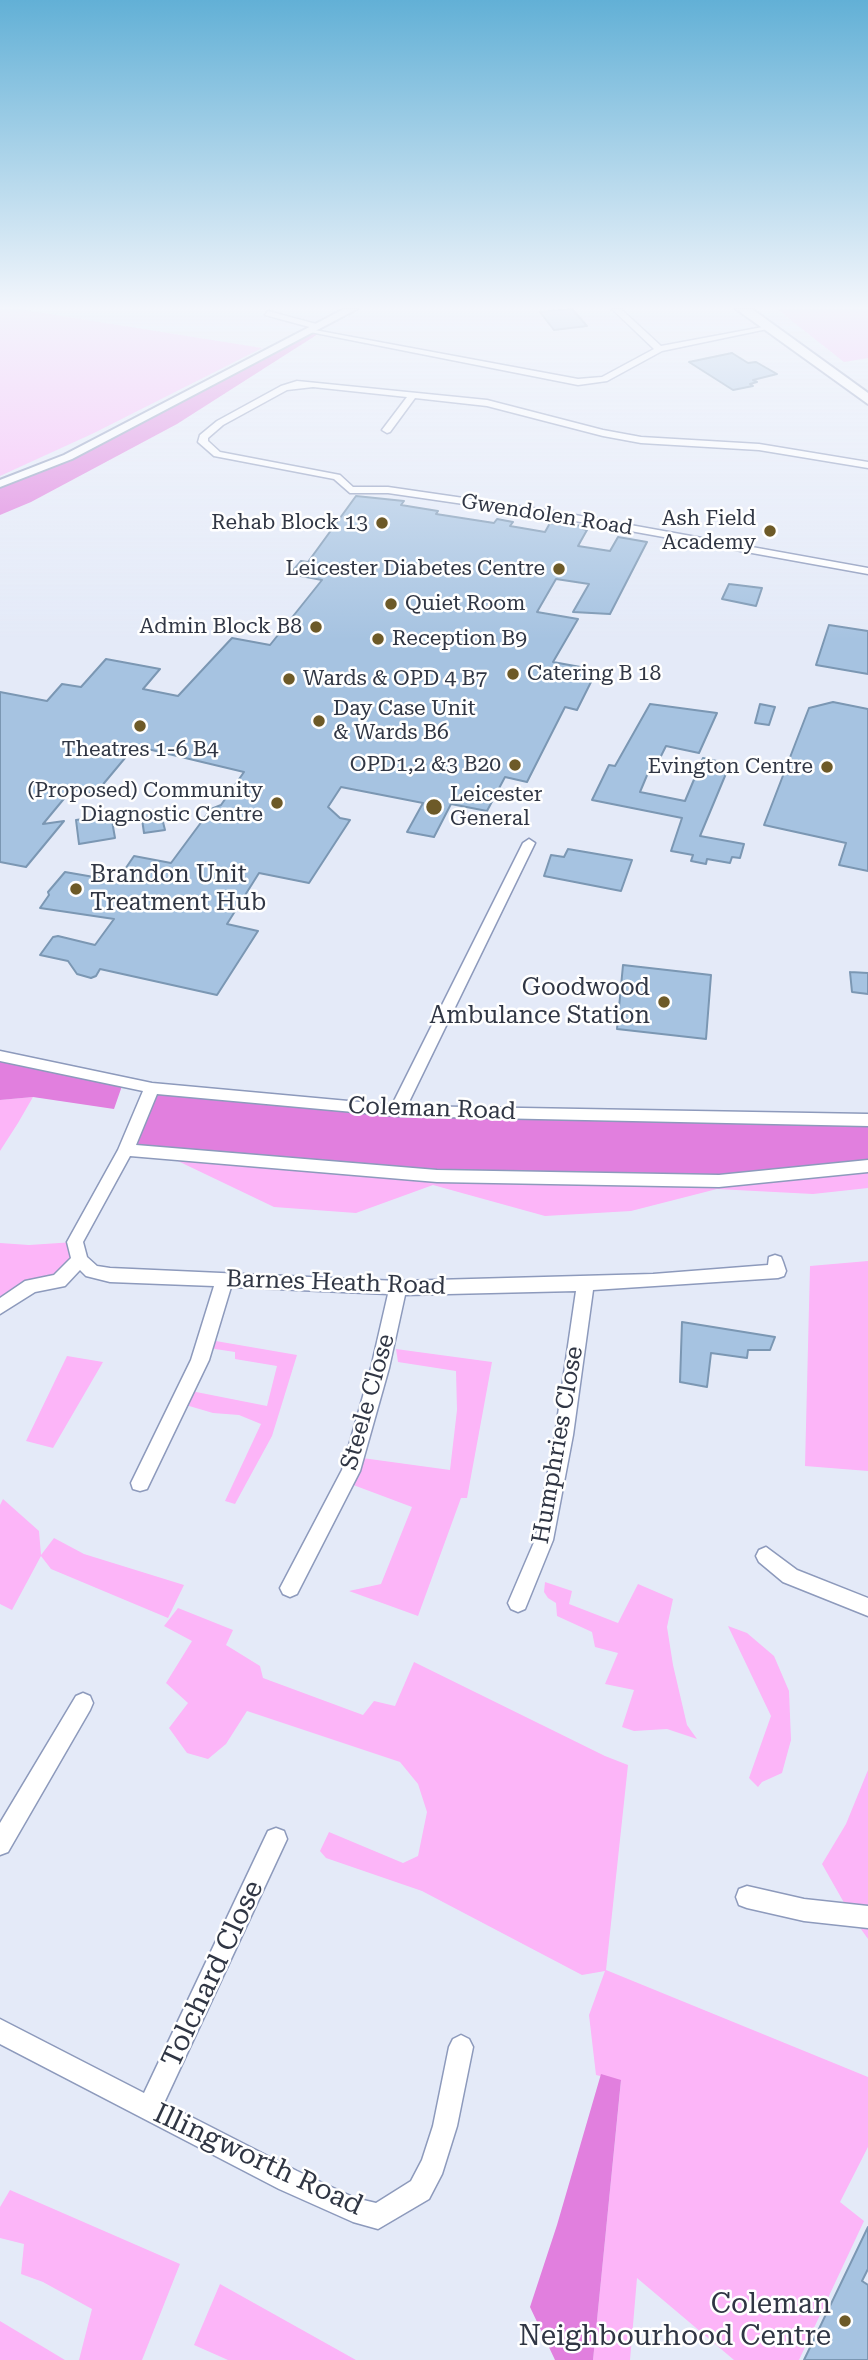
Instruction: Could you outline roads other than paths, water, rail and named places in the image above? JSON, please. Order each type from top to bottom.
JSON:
[{"type":"street","points":[[0,484],[68,457],[140,419]]},
{"type":"street","name":"Gwendolen Road","points":[[227,419],[203,437],[203,442],[217,454],[337,477],[350,489],[388,490],[552,514],[868,571]]},
{"type":"street","points":[[387,430],[395,419]]},
{"type":"street","points":[[553,419],[642,440],[759,447],[868,465]]},
{"type":"street","points":[[397,1111],[529,843]]},
{"type":"street","name":"Coleman Road","points":[[0,1056],[152,1088],[397,1111],[868,1121]]},
{"type":"street","points":[[0,1307],[31,1286],[59,1282],[80,1260],[75,1242],[126,1150],[152,1088]]},
{"type":"street","points":[[126,1150],[437,1176],[719,1181],[868,1166]]},
{"type":"street","name":"Barnes Heath Road","points":[[80,1260],[92,1271],[110,1275],[398,1288],[653,1281],[778,1271],[775,1262]]},
{"type":"street","points":[[140,1483],[200,1360],[225,1279]]},
{"type":"street","name":"Humphries Close","points":[[518,1604],[544,1540],[564,1435],[586,1282]]},
{"type":"street","name":"Steele Close","points":[[290,1588],[351,1471],[380,1368],[398,1288]]},
{"type":"street","points":[[766,1556],[790,1576],[868,1607]]},
{"type":"street","points":[[0,1844],[83,1703]]},
{"type":"street","name":"Tolchard Close","points":[[149,2109],[276,1839]]},
{"type":"street","points":[[747,1897],[804,1909],[868,1917]]},
{"type":"street","name":"Illingworth Road","points":[[0,2031],[288,2180],[353,2210],[378,2216],[420,2190],[433,2165],[445,2126],[461,2047]]},
{"type":"place","name":"Rehab Block 13","points":[[382,523]]},
{"type":"place","name":"Ash Field Academy","points":[[770,531]]},
{"type":"place","name":"Leicester Diabetes Centre","points":[[559,569]]},
{"type":"place","name":"Quiet Room","points":[[391,604]]},
{"type":"place","name":"Admin Block B8","points":[[316,627]]},
{"type":"place","name":"Reception B9","points":[[378,639]]},
{"type":"place","name":"Catering B 18","points":[[513,674]]},
{"type":"place","name":"Wards & OPD 4 B7","points":[[289,679]]},
{"type":"place","name":"Day Case Unit & Wards B6","points":[[319,721]]},
{"type":"place","name":"Theatres 1-6 B4","points":[[140,726]]},
{"type":"place","name":"OPD1,2 &3 B20","points":[[515,765]]},
{"type":"place","name":"Evington Centre","points":[[827,767]]},
{"type":"place","name":"(Proposed) Community Diagnostic Centre","points":[[277,803]]},
{"type":"place","name":"Leicester General","points":[[434,807]]},
{"type":"place","name":"Brandon Unit Treatment Hub","points":[[76,889]]},
{"type":"place","name":"Goodwood Ambulance Station","points":[[664,1002]]},
{"type":"place","name":"Coleman Neighbourhood Centre","points":[[845,2321]]}]
